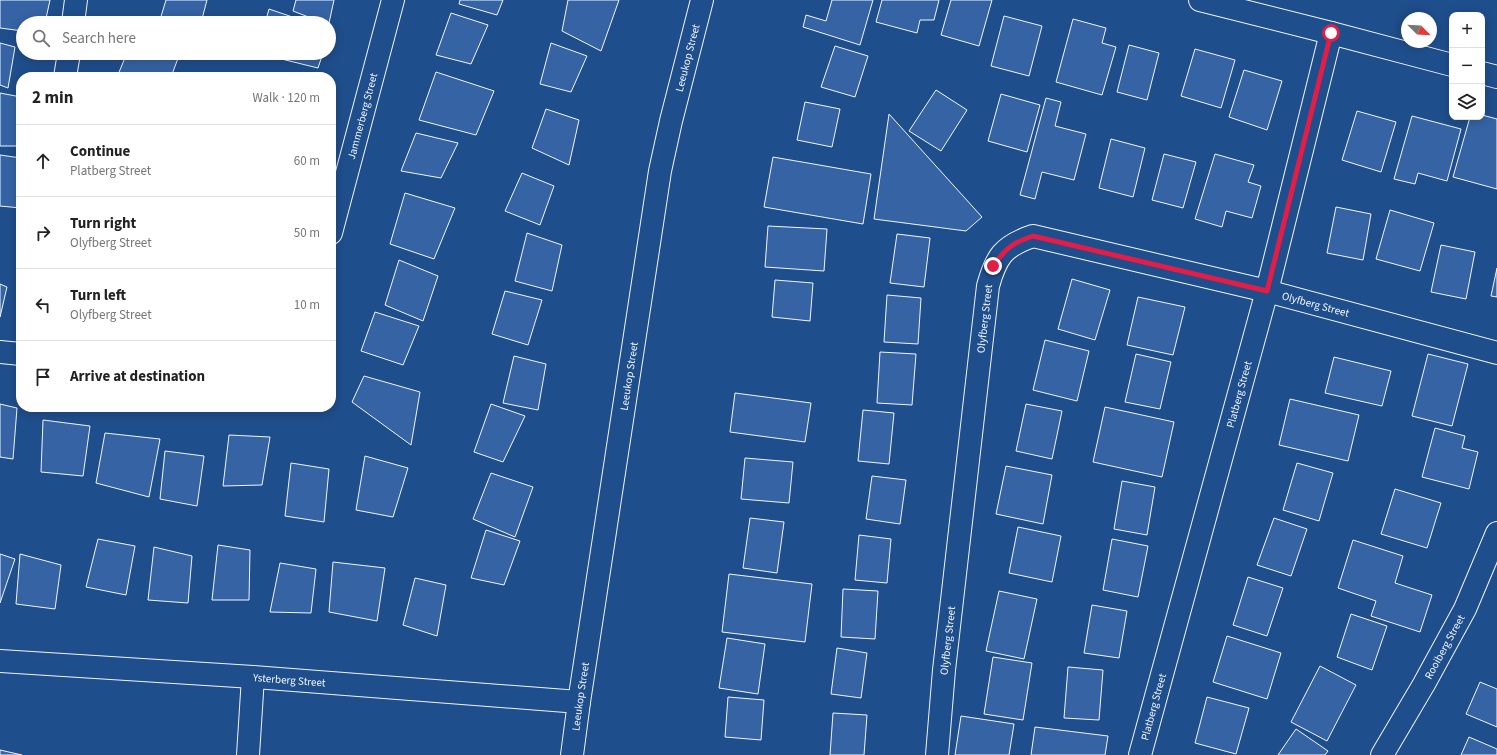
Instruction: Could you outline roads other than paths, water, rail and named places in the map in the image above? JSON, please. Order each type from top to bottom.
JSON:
[{"type":"street","points":[[74,16],[76,0]]},
{"type":"street","name":"Jammerberg Street","points":[[336,215],[394,0]]},
{"type":"street","name":"Leeukop Street","points":[[572,755],[660,171],[702,0]]},
{"type":"street","points":[[1200,0],[1449,64]]},
{"type":"street","name":"Platberg Street","points":[[1140,755],[1267,291],[1331,33]]},
{"type":"street","points":[[66,72],[68,60]]},
{"type":"street","points":[[1485,74],[1497,77]]},
{"type":"street","name":"Olyfberg Street","points":[[937,755],[944,670],[988,286],[993,266],[1002,253],[1016,241],[1033,236],[1267,291],[1497,353]]},
{"type":"street","points":[[0,352],[16,354]]},
{"type":"street","name":"Rooiberg Street","points":[[1382,755],[1424,684],[1465,609],[1497,533]]},
{"type":"street","name":"Ysterberg Street","points":[[0,661],[253,677],[579,702]]},
{"type":"street","points":[[248,755],[253,677]]}]
